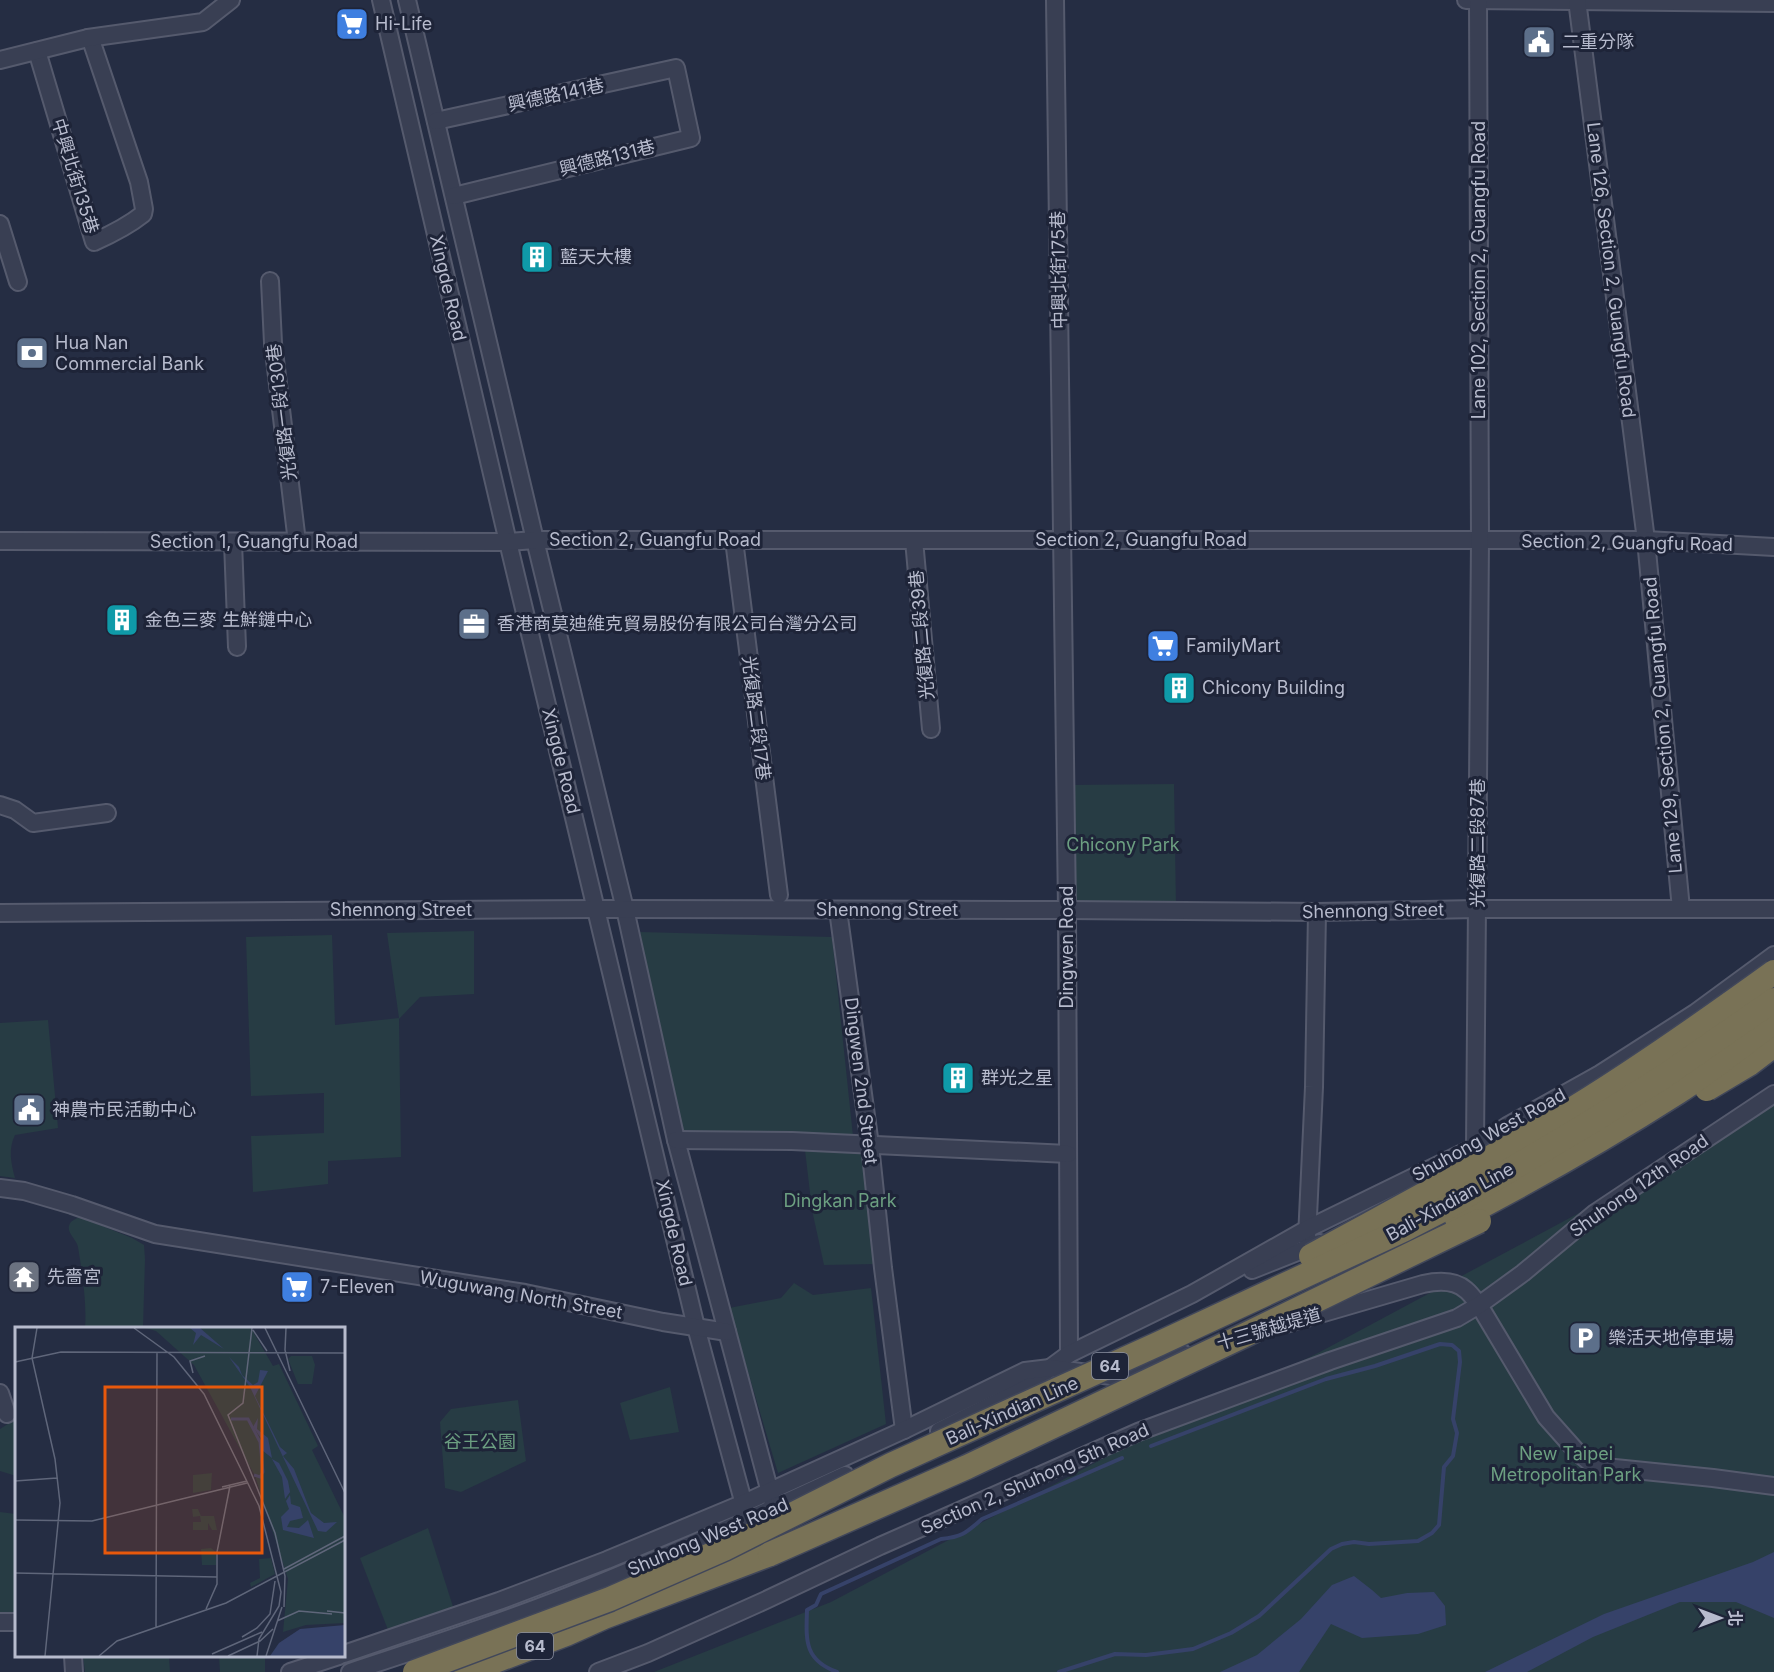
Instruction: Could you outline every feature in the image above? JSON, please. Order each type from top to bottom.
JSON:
[{"type":"highway","points":[[988,1421],[1154,1330],[1300,1262],[1469,1169],[1608,1087],[1706,1022],[1774,972]]},
{"type":"highway","name":"Bali-Xindian Line","points":[[415,1672],[610,1599],[724,1549],[881,1470],[1292,1283],[1446,1208],[1654,1083],[1774,1000]]},
{"type":"highway","points":[[1449,1235],[1528,1176],[1644,1104],[1774,1014]]},
{"type":"highway","name":"Bali-Xindian Line","points":[[466,1672],[604,1617],[771,1537],[1376,1259],[1515,1189],[1639,1116],[1694,1081],[1774,1022]]},
{"type":"highway","points":[[604,1617],[770,1554],[894,1501],[1238,1339],[1498,1212],[1749,1064],[1774,1045]]},
{"type":"street","points":[[0,60],[88,38],[202,22],[231,0]]},
{"type":"street","name":"Xingde Road","points":[[381,0],[696,1327],[746,1511]]},
{"type":"street","name":"Xingde Road","points":[[407,0],[625,909],[676,1140],[772,1500]]},
{"type":"street","name":"中興北街175巷","points":[[1055,0],[1063,540]]},
{"type":"street","points":[[1466,0],[1774,3]]},
{"type":"street","name":"Lane 102, Section 2, Guangfu Road","points":[[1478,0],[1480,540]]},
{"type":"street","name":"Lane 126, Section 2, Guangfu Road","points":[[1577,0],[1646,540]]},
{"type":"street","name":"中興北街135巷","points":[[38,51],[94,242],[128,225],[143,214],[144,210],[139,182],[88,38]]},
{"type":"street","name":"興德路141巷","points":[[436,121],[676,68]]},
{"type":"street","name":"興德路131巷","points":[[453,196],[691,138],[676,68]]},
{"type":"street","points":[[0,224],[18,282]]},
{"type":"street","name":"光復路一段130巷","points":[[270,281],[273,343],[297,542]]},
{"type":"street","name":"Section 2, Guangfu Road","points":[[508,542],[535,540],[1646,540],[1774,547]]},
{"type":"street","name":"光復路二段17巷","points":[[734,540],[779,896]]},
{"type":"street","name":"光復路二段39巷","points":[[914,540],[931,729]]},
{"type":"street","name":"Dingwen Road","points":[[1063,540],[1069,1354]]},
{"type":"street","name":"光復路二段87巷","points":[[1476,1147],[1480,540]]},
{"type":"street","name":"Lane 129, Section 2, Guangfu Road","points":[[1646,540],[1681,909]]},
{"type":"street","name":"Section 1, Guangfu Road","points":[[0,541],[508,542]]},
{"type":"street","points":[[233,542],[237,647]]},
{"type":"street","points":[[0,805],[15,810],[33,823],[107,813]]},
{"type":"street","name":"Shennong Street","points":[[0,913],[597,909],[1317,912],[1477,909],[1774,909]]},
{"type":"street","name":"Dingwen 2nd Street","points":[[838,910],[870,1145],[904,1430]]},
{"type":"street","points":[[1306,1248],[1314,1087],[1317,912]]},
{"type":"street","name":"Shuhong West Road","points":[[345,1654],[499,1601],[746,1511],[906,1447],[1031,1385],[1069,1354],[1192,1294],[1307,1228],[1476,1147],[1506,1126],[1600,1074],[1695,1013],[1774,955]]},
{"type":"street","name":"Shuhong West Road","points":[[1192,1294],[1411,1206],[1509,1153],[1648,1070],[1774,985]]},
{"type":"street","name":"Shuhong 12th Road","points":[[1479,1305],[1524,1273],[1595,1213],[1774,1094]]},
{"type":"street","points":[[676,1140],[792,1141],[1068,1154]]},
{"type":"street","name":"Wuguwang North Street","points":[[0,1188],[24,1191],[72,1205],[155,1234],[525,1293],[727,1332]]},
{"type":"street","name":"十三號越堤道","points":[[1050,1368],[1111,1376],[1433,1281],[1453,1283],[1465,1289],[1479,1305],[1546,1417],[1578,1453],[1592,1464],[1774,1486]]},
{"type":"street","name":"Section 2, Shuhong 5th Road","points":[[598,1672],[648,1653],[880,1546],[1138,1432],[1330,1361],[1457,1318],[1479,1305]]},
{"type":"street","name":"Shuhong West Road","points":[[772,1500],[904,1430],[1025,1371],[1050,1368]]},
{"type":"street","points":[[0,1393],[7,1414]]},
{"type":"street","name":"Shuhong West Road","points":[[350,1672],[503,1620],[610,1579],[746,1511]]},
{"type":"street","points":[[73,1657],[74,1672]]},
{"type":"street","points":[[290,1672],[336,1657]]},
{"type":"green space","name":"Chicony Park","points":[[1174,784],[1176,906],[1072,905],[1068,785]]},
{"type":"green space","points":[[474,931],[474,994],[420,997],[399,1019],[401,1157],[328,1161],[328,1184],[253,1192],[251,1136],[324,1133],[324,1093],[251,1096],[246,937],[332,935],[335,1025],[399,1018],[387,933]]},
{"type":"green space","points":[[640,932],[832,937],[853,1136],[681,1133]]},
{"type":"green space","points":[[48,1020],[58,1128],[15,1135],[11,1161],[15,1178],[0,1176],[0,1023]]},
{"type":"green space","name":"New Taipei Metropolitan Park","points":[[1774,1095],[1774,1672],[654,1672],[831,1602],[1125,1447],[1318,1353],[1648,1176]]},
{"type":"green space","name":"Dingkan Park","points":[[805,1150],[864,1154],[877,1264],[824,1265],[812,1210]]},
{"type":"green space","points":[[80,1217],[144,1245],[143,1327],[85,1327],[85,1298],[78,1247],[69,1229],[72,1221]]},
{"type":"green space","points":[[794,1283],[813,1295],[871,1288],[886,1424],[778,1473],[729,1308],[781,1298]]},
{"type":"green space","points":[[670,1387],[679,1432],[630,1440],[620,1403]]},
{"type":"green space","name":"谷王公園","points":[[518,1400],[526,1461],[461,1492],[445,1488],[440,1422],[451,1409]]},
{"type":"green space","points":[[15,1420],[15,1476],[0,1471],[0,1429]]},
{"type":"green space","points":[[0,1512],[15,1514],[15,1614],[0,1614]]},
{"type":"green space","points":[[428,1528],[455,1613],[390,1635],[360,1558]]},
{"type":"green space","points":[[83,1657],[169,1657],[170,1672],[85,1672]]},
{"type":"green space","points":[[219,1657],[265,1657],[265,1672],[220,1672]]},
{"type":"water","points":[[1774,1552],[1774,1618],[1736,1602],[1680,1602],[1593,1637],[1527,1672],[1485,1672],[1604,1614],[1753,1562]]},
{"type":"water","points":[[1354,1576],[1381,1598],[1407,1593],[1434,1592],[1445,1606],[1446,1625],[1418,1634],[1362,1638],[1331,1624],[1299,1672],[1220,1672],[1257,1655],[1301,1619],[1332,1585]]},
{"type":"waterway","points":[[1059,1672],[1115,1654],[1146,1655],[1193,1649],[1231,1633],[1259,1616],[1331,1549],[1354,1542],[1369,1544],[1418,1541],[1432,1533],[1439,1525],[1444,1467],[1453,1456],[1457,1433],[1453,1419],[1460,1362],[1459,1351],[1452,1345],[1440,1344],[1375,1366],[1326,1379],[1151,1446]]},
{"type":"waterway","points":[[837,1672],[818,1661],[809,1648],[807,1640],[807,1610],[816,1605],[821,1594],[941,1539],[963,1534],[982,1519],[1122,1458]]},
{"type":"place","name":"Hi-Life","points":[[352,24]]},
{"type":"place","name":"二重分隊","points":[[1539,42]]},
{"type":"place","name":"藍天大樓","points":[[537,257]]},
{"type":"place","name":"Hua Nan Commercial Bank","points":[[32,353]]},
{"type":"place","name":"金色三麥 生鮮鏈中心","points":[[122,620]]},
{"type":"place","name":"香港商莫迪維克貿易股份有限公司台灣分公司","points":[[474,624]]},
{"type":"place","name":"FamilyMart","points":[[1163,646]]},
{"type":"place","name":"Chicony Building","points":[[1179,688]]},
{"type":"place","name":"群光之星","points":[[958,1078]]},
{"type":"place","name":"神農市民活動中心","points":[[29,1110]]},
{"type":"place","name":"先嗇宮","points":[[24,1277]]},
{"type":"place","name":"7-Eleven","points":[[297,1287]]},
{"type":"place","name":"樂活天地停車場","points":[[1585,1338]]}]
